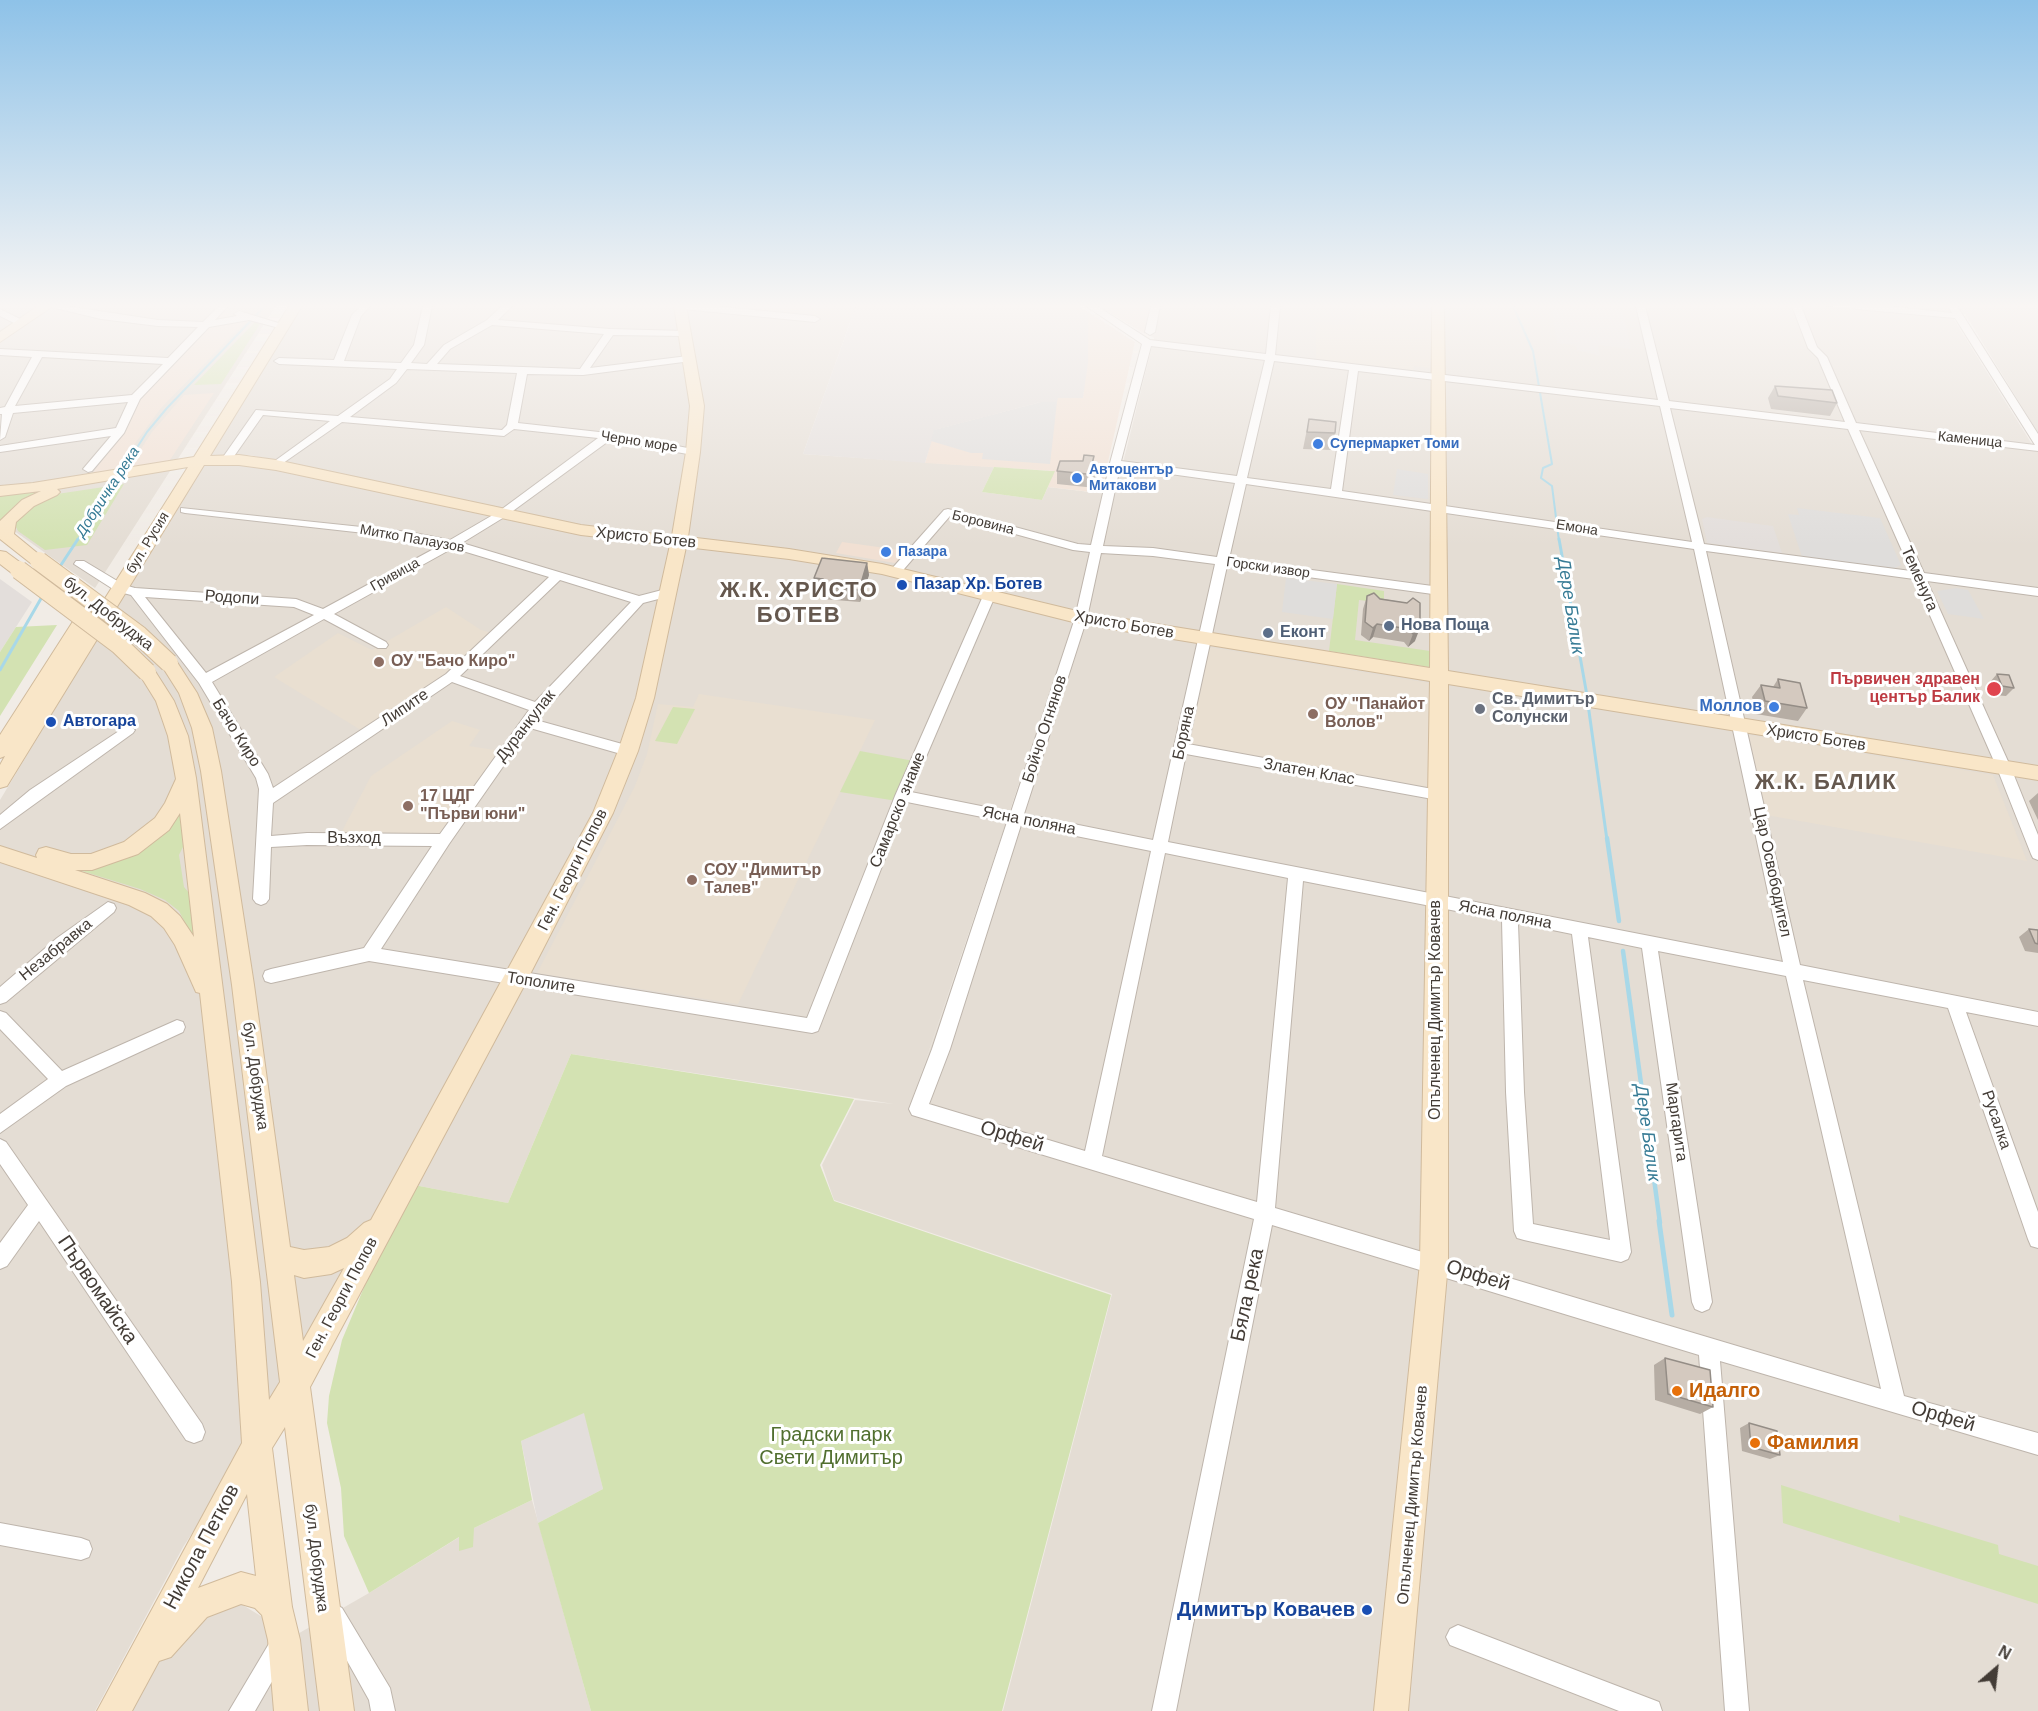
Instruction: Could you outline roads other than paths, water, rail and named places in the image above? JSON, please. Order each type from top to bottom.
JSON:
[{"type":"street","points":[[0,437],[4,411],[19,386]]},
{"type":"street","points":[[88,469],[120,431],[135,398],[146,386]]},
{"type":"street","name":"бул. Русия","points":[[0,780],[121,587],[228,386]]},
{"type":"street","points":[[276,465],[386,386]]},
{"type":"street","points":[[508,429],[519,386]]},
{"type":"street","name":"Ген. Георги Попов","points":[[295,1385],[516,979],[603,813],[628,751],[645,698],[679,541],[693,452],[697,406],[693,386]]},
{"type":"street","name":"Бойчо Огнянов","points":[[918,1108],[941,1049],[1081,618],[1115,463],[1135,386]]},
{"type":"street","name":"Боряна","points":[[1092,1161],[1204,638],[1263,386]]},
{"type":"street","points":[[1336,494],[1351,386]]},
{"type":"street","name":"Опълченец Димитър Ковачев","points":[[1391,1711],[1434,1263],[1440,591],[1437,386]]},
{"type":"street","name":"Каменица","points":[[1521,386],[2038,448]]},
{"type":"street","name":"Цар Освободител","points":[[1659,386],[1676,450],[1740,726],[1793,971],[1895,1404]]},
{"type":"street","name":"Теменуга","points":[[1834,386],[2004,768],[2038,854]]},
{"type":"street","points":[[2002,386],[2038,442]]},
{"type":"street","points":[[4,411],[135,398]]},
{"type":"street","name":"Черно море","points":[[220,460],[260,412],[608,436],[693,452]]},
{"type":"street","points":[[0,449],[120,431]]},
{"type":"street","name":"Гривица","points":[[204,680],[452,544],[502,514],[608,436]]},
{"type":"street","name":"Христо Ботев","points":[[126,475],[184,469],[220,460],[276,465],[581,530],[789,554],[894,573],[1081,618],[1438,678],[2038,773]]},
{"type":"street","name":"Емона","points":[[1115,463],[2038,592]]},
{"type":"street","name":"бул. Русия","points":[[0,752],[121,587],[184,469]]},
{"type":"street","points":[[0,491],[126,475],[164,475],[184,469]]},
{"type":"street","points":[[3,533],[13,515],[38,497],[107,478]]},
{"type":"street","name":"Митко Палаузов","points":[[185,510],[370,530],[452,544],[639,600]]},
{"type":"street","name":"Боровина","points":[[894,573],[948,512],[1077,548],[1096,549]]},
{"type":"street","name":"бул. Добруджа","points":[[3,533],[140,635],[169,663],[188,693],[202,728],[211,771],[243,985],[337,1711]]},
{"type":"street","name":"Горски извор","points":[[1096,549],[1134,550],[1440,591]]},
{"type":"street","name":"бул. Добруджа","points":[[0,556],[119,645],[147,672],[165,701],[178,736],[186,778],[246,1282],[257,1445],[276,1607],[284,1640],[291,1711]]},
{"type":"street","points":[[81,564],[121,587]]},
{"type":"street","name":"Липите","points":[[266,800],[451,677],[557,576]]},
{"type":"street","name":"Родопи","points":[[121,587],[296,603],[324,614],[382,645]]},
{"type":"street","name":"Бачо Киро","points":[[121,587],[204,680],[259,769],[266,789],[261,899]]},
{"type":"street","points":[[639,600],[666,593]]},
{"type":"street","name":"Самарско знаме","points":[[812,1026],[902,796],[989,596]]},
{"type":"street","name":"Дуранкулак","points":[[369,954],[526,722],[639,600]]},
{"type":"street","points":[[451,677],[537,708]]},
{"type":"street","points":[[526,722],[628,751]]},
{"type":"street","points":[[0,823],[35,794],[128,730]]},
{"type":"street","name":"Златен Клас","points":[[1181,748],[1438,795]]},
{"type":"street","points":[[0,840],[70,862],[92,862],[111,856],[148,837],[162,824],[174,806],[186,778]]},
{"type":"street","name":"Ясна поляна","points":[[902,796],[2038,1019]]},
{"type":"street","name":"Възход","points":[[264,842],[307,839],[444,840]]},
{"type":"street","points":[[0,854],[137,899],[159,910],[172,922],[184,940],[213,1003]]},
{"type":"street","name":"Бяла река","points":[[1164,1711],[1265,1213],[1296,874]]},
{"type":"street","name":"Незабравка","points":[[2,990],[108,908]]},
{"type":"street","points":[[1510,916],[1515,1092],[1524,1231],[1621,1252],[1579,930]]},
{"type":"street","name":"Маргарита","points":[[1649,943],[1702,1302]]},
{"type":"street","name":"Тополите","points":[[271,976],[369,954],[812,1026]]},
{"type":"street","name":"Русалка","points":[[1954,1002],[2038,1239]]},
{"type":"street","points":[[0,1018],[60,1080]]},
{"type":"street","points":[[0,1125],[60,1080],[177,1027]]},
{"type":"street","name":"Орфей","points":[[918,1108],[1895,1404],[2038,1444]]},
{"type":"street","name":"Първомайска","points":[[0,1148],[194,1432]]},
{"type":"street","points":[[0,1259],[39,1205]]},
{"type":"street","points":[[279,1258],[304,1264],[331,1260],[357,1247],[382,1224]]},
{"type":"street","points":[[1709,1347],[1735,1707]]},
{"type":"street","name":"Никола Петков","points":[[114,1711],[257,1445],[295,1385]]},
{"type":"street","points":[[0,1534],[81,1549]]},
{"type":"street","points":[[135,1672],[196,1606],[215,1596],[241,1588],[264,1594],[276,1607]]},
{"type":"street","points":[[320,1592],[381,1697],[383,1711]]},
{"type":"street","points":[[1458,1637],[1650,1711]]},
{"type":"street","points":[[241,1711],[284,1640]]},
{"type":"waterway","name":"Добричка река","points":[[77,541],[147,432],[188,386]]},
{"type":"waterway","name":"Дере Балик","points":[[1539,386],[1552,464],[1543,468],[1541,478],[1552,486],[1559,541]]},
{"type":"waterway","name":"Добричка река","points":[[59,568],[78,539]]},
{"type":"waterway","name":"Дере Балик","points":[[1559,539],[1586,690],[1607,840]]},
{"type":"waterway","name":"Добричка река","points":[[0,670],[43,595]]},
{"type":"waterway","name":"Дере Балик","points":[[1607,838],[1619,921]]},
{"type":"waterway","name":"Дере Балик","points":[[1623,951],[1660,1223]]},
{"type":"waterway","name":"Дере Балик","points":[[1659,1221],[1672,1315]]},
{"type":"place","name":"Супермаркет Томи","points":[[1318,444]]},
{"type":"place","name":"Автоцентър Митакови","points":[[1077,478]]},
{"type":"place","name":"Пазара","points":[[886,552]]},
{"type":"place","name":"Пазар Хр. Ботев","points":[[902,585]]},
{"type":"place","name":"Нова Поща","points":[[1389,626]]},
{"type":"place","name":"Еконт","points":[[1268,633]]},
{"type":"place","name":"ОУ \"Бачо Киро\"","points":[[379,662]]},
{"type":"place","name":"Първичен здравен център Балик","points":[[1994,689]]},
{"type":"place","name":"Моллов","points":[[1774,707]]},
{"type":"place","name":"Св. Димитър Солунски","points":[[1480,709]]},
{"type":"place","name":"ОУ \"Панайот Волов\"","points":[[1313,714]]},
{"type":"place","name":"Aвтогара","points":[[51,722]]},
{"type":"place","name":"17 ЦДГ \"Първи юни\"","points":[[408,806]]},
{"type":"place","name":"СОУ \"Димитър Талев\"","points":[[692,880]]},
{"type":"place","name":"Идалго","points":[[1677,1391]]},
{"type":"place","name":"Фамилия","points":[[1755,1443]]},
{"type":"place","name":"Димитър Ковачев","points":[[1367,1610]]},
{"type":"district","name":"Ж.К. ХРИСТО БОТЕВ","points":[[799,604]]},
{"type":"district","name":"Ж.К. БАЛИК","points":[[1826,783]]},
{"type":"park label","name":"Градски парк Свети Димитър","points":[[831,1446]]}]
